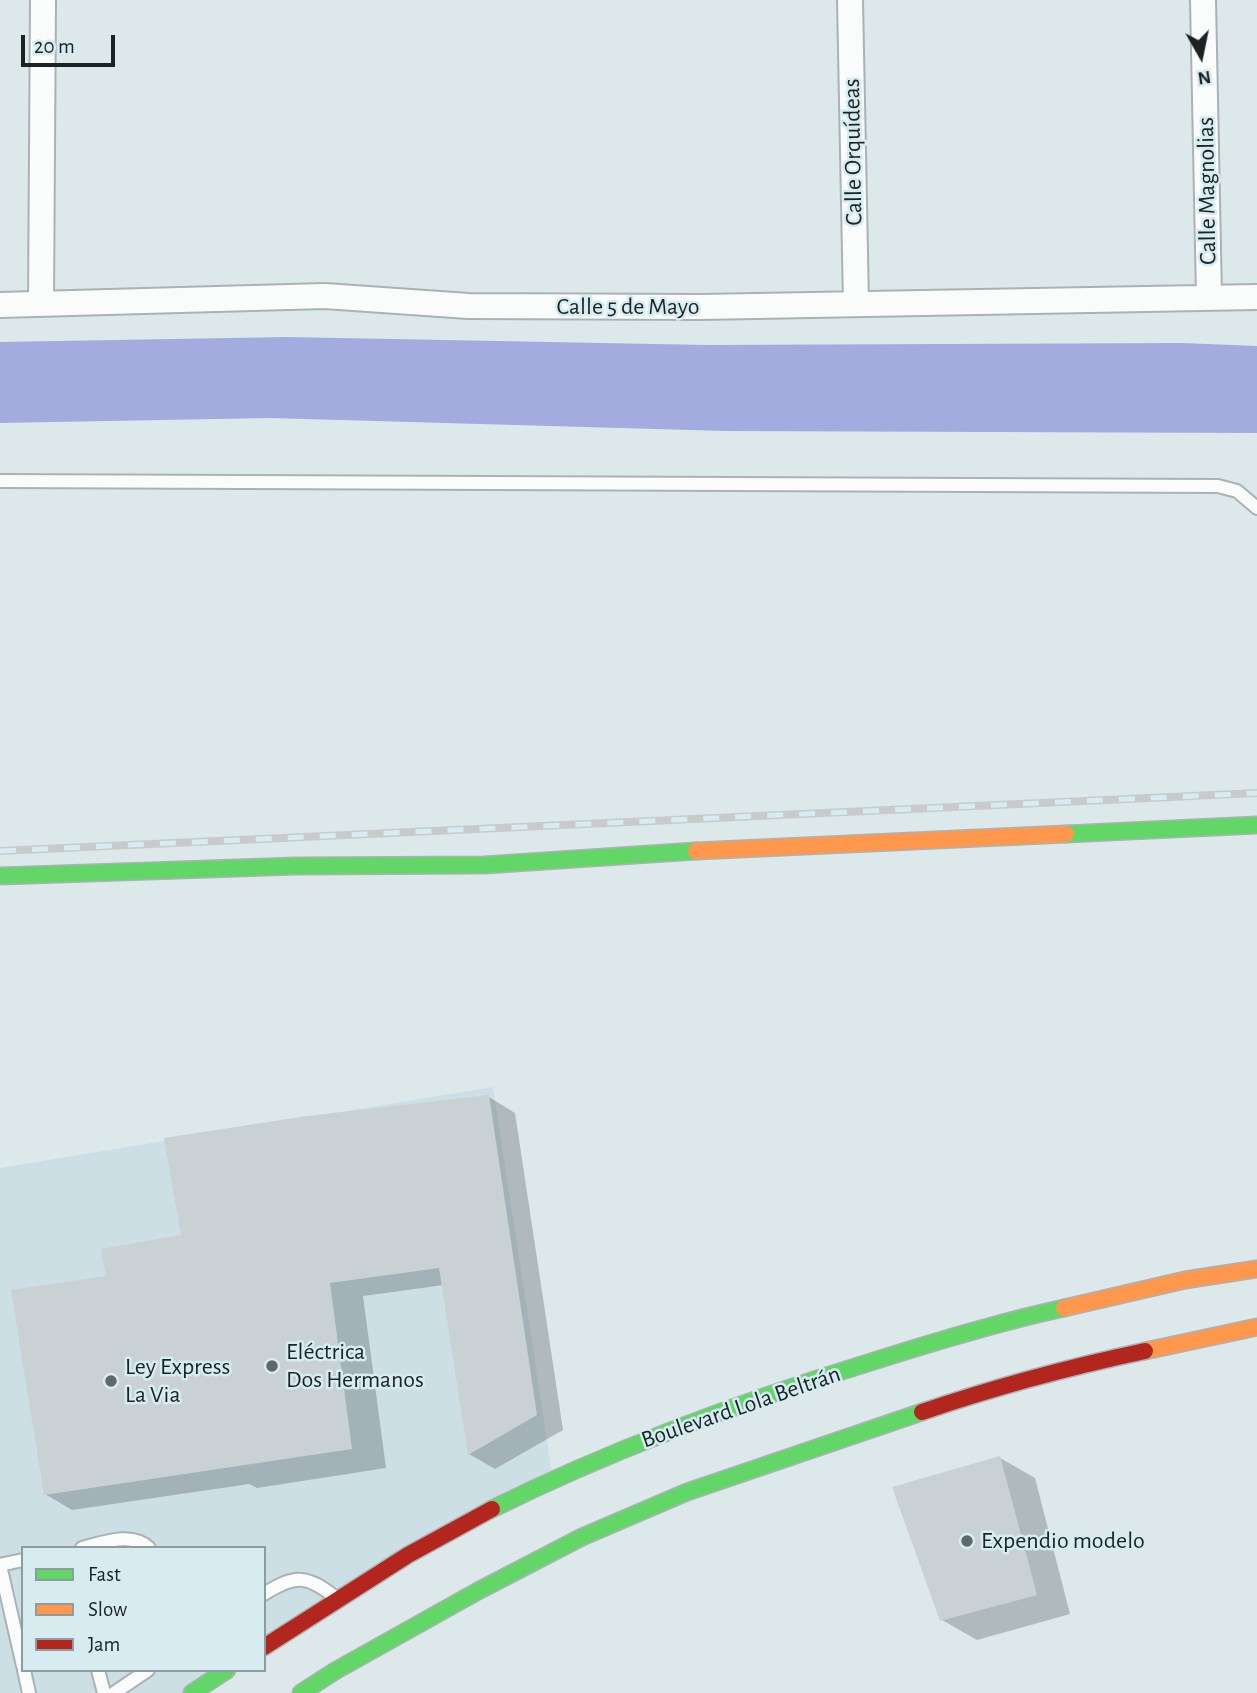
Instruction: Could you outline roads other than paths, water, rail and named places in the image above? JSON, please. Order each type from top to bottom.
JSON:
[{"type":"main road","points":[[0,876],[296,866],[484,865],[715,850],[1257,825]]},
{"type":"main road","name":"Boulevard Lola Beltrán","points":[[266,1646],[408,1555],[488,1511],[563,1474],[656,1435],[804,1382],[996,1323],[1185,1280],[1257,1269]]},
{"type":"main road","points":[[301,1693],[478,1591],[582,1538],[687,1492],[959,1399],[1101,1360],[1257,1327]]},
{"type":"main road","points":[[192,1693],[216,1673]]},
{"type":"street","points":[[41,304],[43,0]]},
{"type":"street","name":"Calle Orquídeas","points":[[850,0],[856,304]]},
{"type":"street","name":"Calle Magnolias","points":[[1203,0],[1209,297]]},
{"type":"street","name":"Calle 5 de Mayo","points":[[0,305],[325,296],[468,306],[700,307],[1257,298]]},
{"type":"lane","points":[[0,481],[1217,486],[1237,491],[1257,508]]},
{"type":"lane","points":[[93,1546],[131,1539],[147,1546]]},
{"type":"lane","points":[[21,1560],[0,1565],[6,1619],[21,1662]]},
{"type":"lane","points":[[266,1593],[292,1579],[305,1579],[318,1584],[339,1600]]},
{"type":"lane","points":[[24,1672],[29,1693]]},
{"type":"lane","points":[[98,1672],[104,1693]]},
{"type":"lane","points":[[114,1693],[145,1672]]},
{"type":"water","points":[[287,337],[707,345],[1182,343],[1257,346],[1257,433],[725,431],[270,418],[0,423],[0,342]]},
{"type":"railway","points":[[0,851],[1257,793]]},
{"type":"place","name":"Eléctrica Dos Hermanos","points":[[272,1366]]},
{"type":"place","name":"Ley Express La Via","points":[[111,1381]]},
{"type":"place","name":"Expendio modelo","points":[[967,1541]]}]
